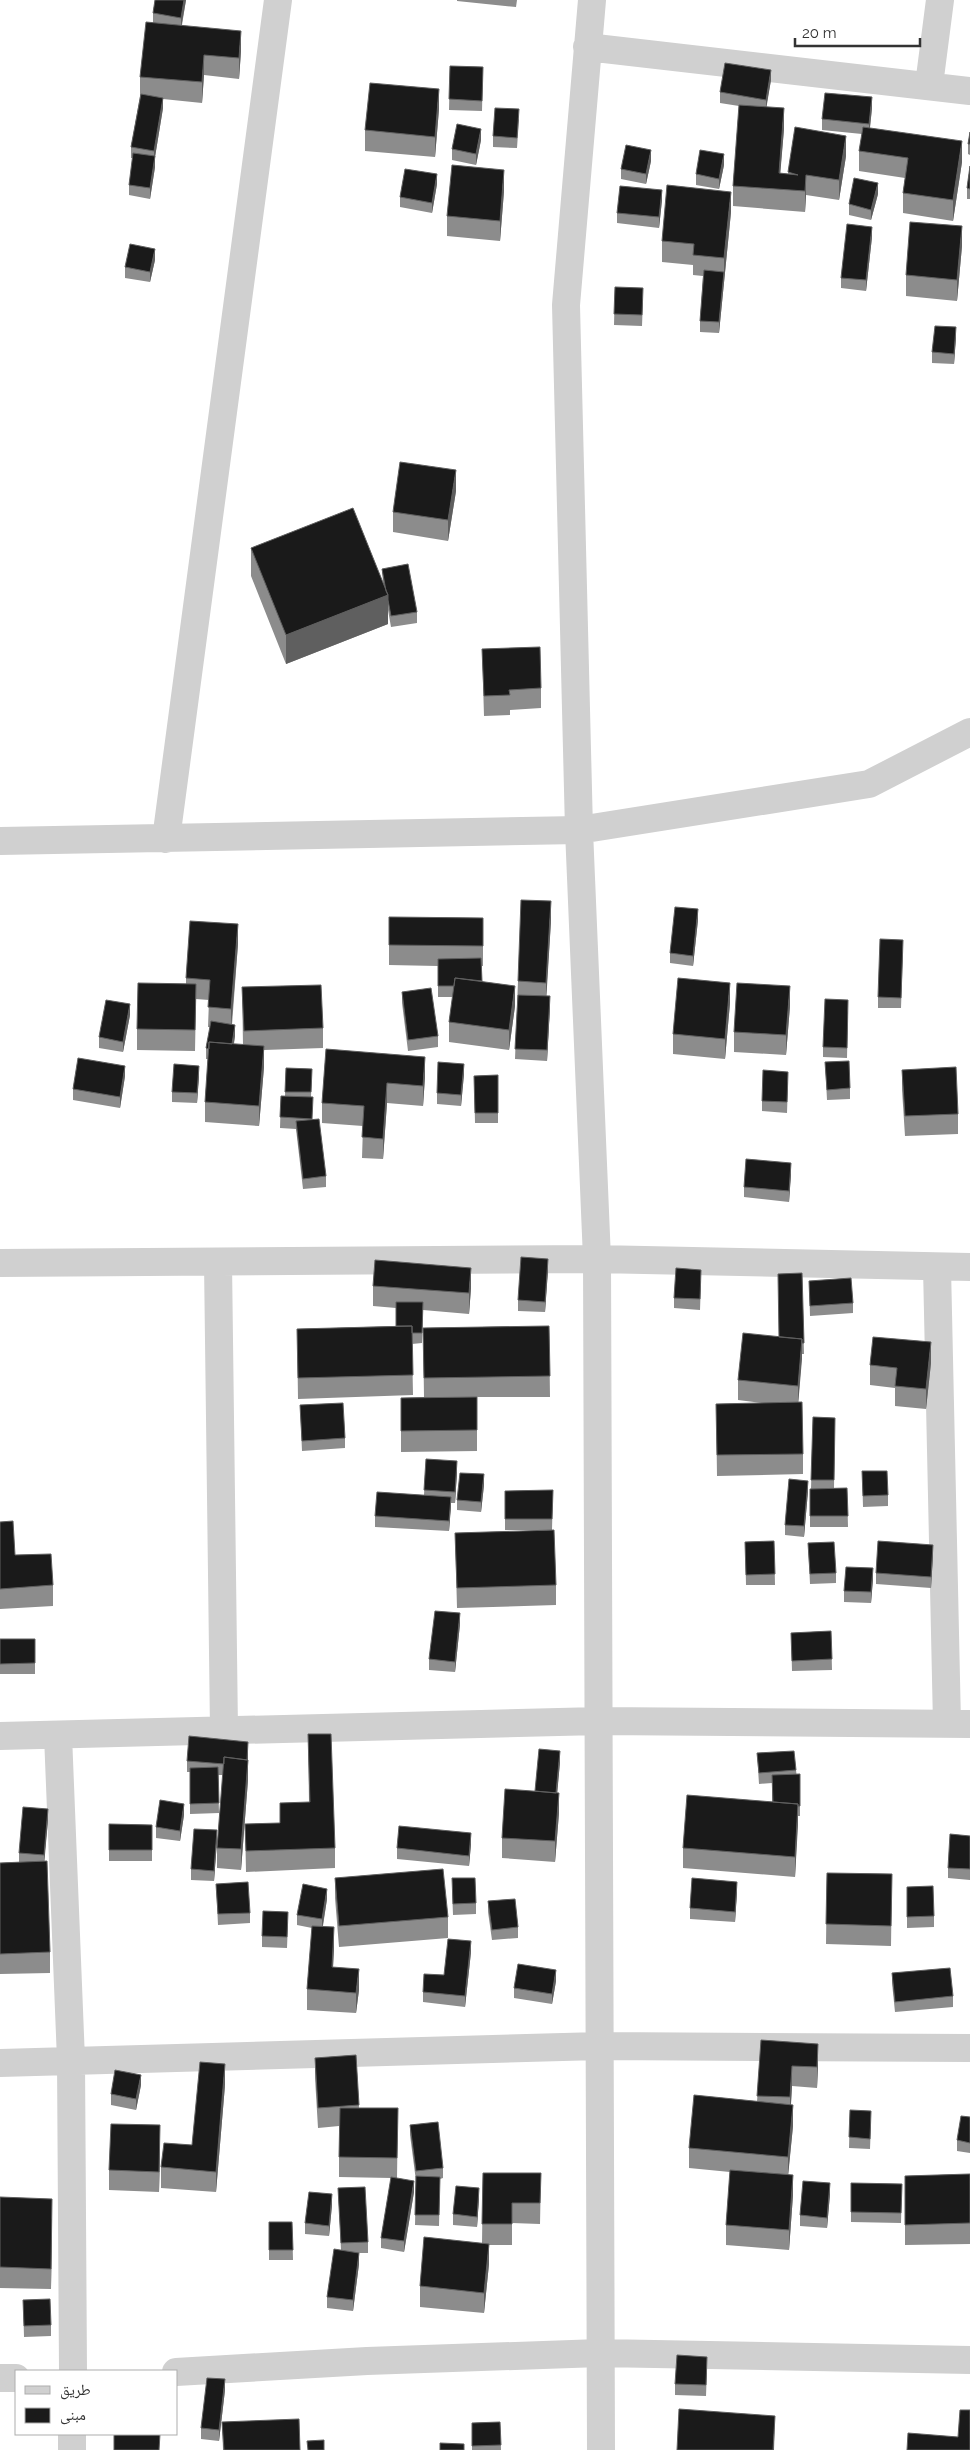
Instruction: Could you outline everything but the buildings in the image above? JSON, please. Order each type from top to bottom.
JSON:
[{"type":"street","points":[[166,839],[278,0]]},
{"type":"street","points":[[592,0],[566,305],[579,830],[597,1259],[601,2450]]},
{"type":"street","points":[[929,85],[940,0]]},
{"type":"street","points":[[587,47],[970,91]]},
{"type":"street","points":[[0,841],[579,830],[869,784],[970,732]]},
{"type":"street","points":[[0,1263],[597,1259],[937,1267],[970,1266]]},
{"type":"street","points":[[218,1262],[224,1730]]},
{"type":"street","points":[[0,1736],[599,1721],[959,1724],[937,1267]]},
{"type":"street","points":[[58,1735],[71,2060],[73,2370]]},
{"type":"street","points":[[0,2063],[599,2046],[970,2048]]},
{"type":"street","points":[[178,2372],[600,2353],[970,2360]]},
{"type":"street","points":[[0,2378],[15,2378]]},
{"type":"street","points":[[72,2435],[72,2450]]}]
